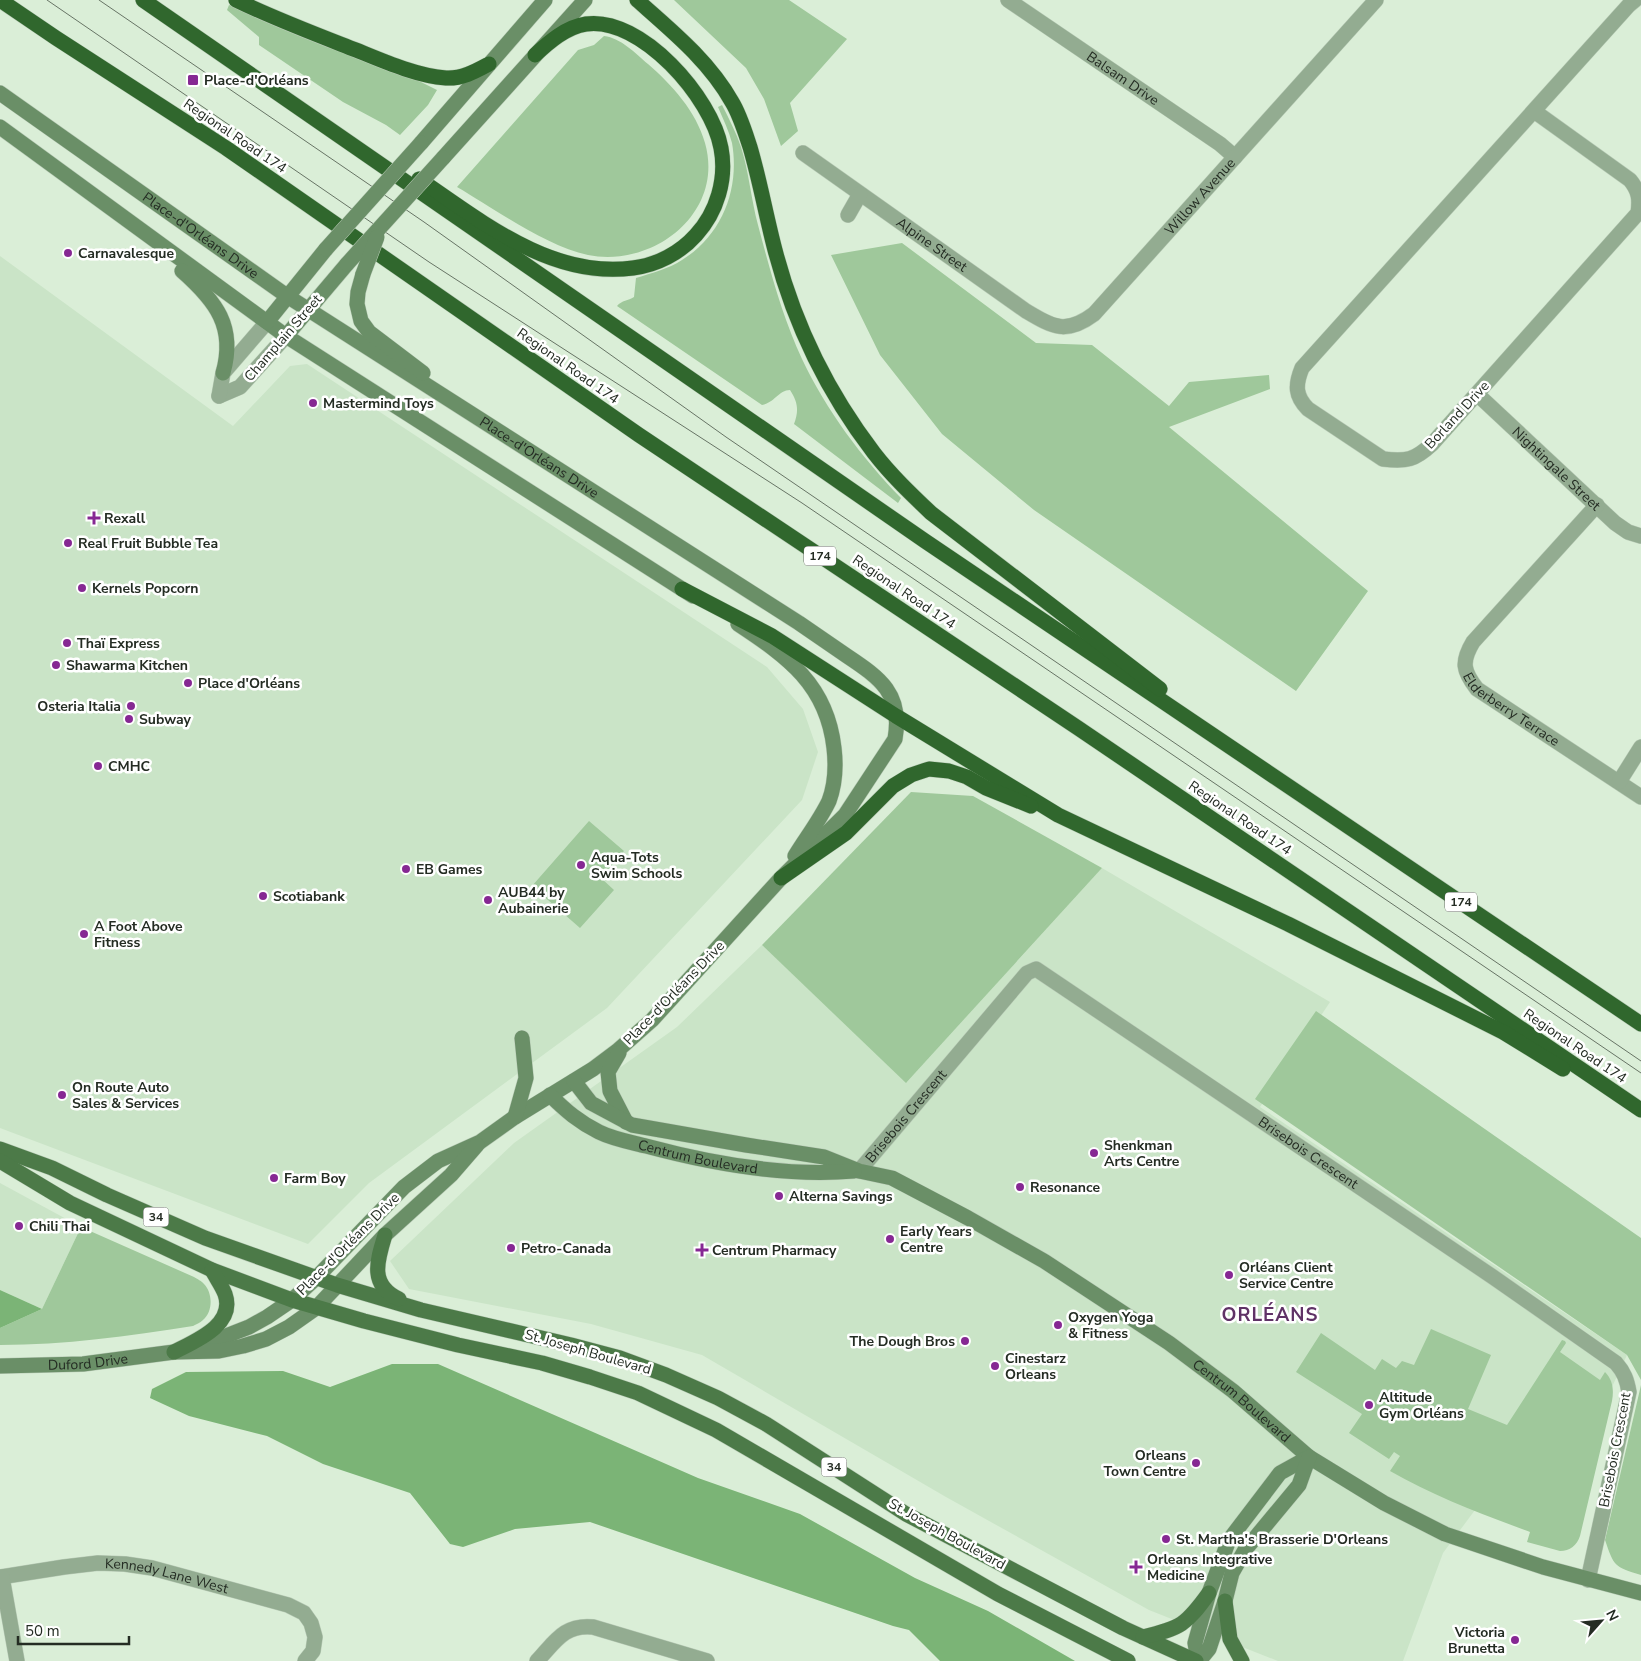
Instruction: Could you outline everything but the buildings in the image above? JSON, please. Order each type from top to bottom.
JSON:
[{"type":"highway","name":"Regional Road 174","points":[[0,0],[226,148],[639,435],[1078,728],[1641,1110]]},
{"type":"highway","name":"174","points":[[143,0],[925,542],[1641,1024]]},
{"type":"highway","points":[[158,0],[491,228],[535,251],[561,262],[583,267],[601,270],[624,269],[643,266],[660,260],[689,243],[712,213],[719,194],[722,174],[722,149],[717,131],[708,110],[696,93],[682,76],[644,43],[631,34],[607,24],[584,24],[573,28],[554,39],[535,55]]},
{"type":"highway","points":[[236,0],[390,64],[433,76],[458,77],[470,74],[489,64]]},
{"type":"highway","points":[[637,0],[703,60],[717,77],[733,104],[747,139],[775,250],[799,324],[815,358],[846,412],[875,454],[902,485],[931,513],[1280,782]]},
{"type":"highway","points":[[682,589],[772,636],[896,716],[1058,815],[1288,924],[1503,1032],[1641,1117]]},
{"type":"highway","points":[[781,878],[846,833],[893,786],[911,775],[929,769],[949,771],[967,777],[986,788],[1018,802],[1058,815]]},
{"type":"main road","name":"Champlain Street","points":[[267,322],[326,249],[545,0]]},
{"type":"main road","name":"Champlain Street","points":[[286,336],[347,264],[585,0]]},
{"type":"main road","name":"Place-d'Orléans Drive","points":[[0,93],[287,296],[799,623],[875,675],[888,689],[893,702],[897,728],[895,739],[845,815],[781,878],[652,1020],[622,1047],[593,1069],[515,1117],[480,1142],[438,1161],[404,1187],[316,1278],[292,1300]]},
{"type":"main road","name":"Place-d'Orléans Drive","points":[[0,127],[286,336],[763,641],[788,661],[811,685],[824,705],[832,728],[835,775],[829,799],[820,818],[781,878]]},
{"type":"main road","points":[[131,224],[196,283],[218,313],[226,330],[228,341],[228,356],[224,373]]},
{"type":"main road","points":[[382,226],[358,292],[358,304],[362,321],[369,332],[499,432]]},
{"type":"main road","points":[[515,1117],[526,1078],[522,1038]]},
{"type":"main road","points":[[622,1047],[608,1072],[610,1091],[626,1122]]},
{"type":"main road","name":"Centrum Boulevard","points":[[574,1081],[590,1103],[632,1125],[724,1142],[824,1157],[859,1170],[892,1178],[1044,1261],[1169,1343],[1233,1391],[1310,1457],[1384,1503],[1445,1534],[1543,1567],[1641,1593]]},
{"type":"main road","name":"Centrum Boulevard","points":[[550,1095],[570,1115],[612,1138],[672,1153],[742,1166],[823,1174],[859,1170]]},
{"type":"main road","name":"Place-d'Orléans Drive","points":[[316,1308],[385,1235],[451,1175],[480,1142]]},
{"type":"main road","name":"St. Joseph Boulevard","points":[[0,1149],[52,1168],[107,1195],[205,1238],[316,1278],[421,1310],[571,1344],[620,1358],[657,1372],[726,1402],[766,1424],[906,1514],[1142,1637],[1198,1661]]},
{"type":"main road","name":"St. Joseph Boulevard","points":[[0,1161],[70,1204],[212,1270],[292,1300],[458,1345],[550,1366],[638,1393],[716,1430],[998,1594],[1128,1661]]},
{"type":"main road","points":[[385,1235],[377,1260],[377,1274],[384,1288],[393,1296],[421,1310]]},
{"type":"main road","points":[[174,1352],[215,1329],[227,1308],[226,1295],[212,1270]]},
{"type":"main road","name":"Duford Drive","points":[[174,1352],[249,1327],[292,1300]]},
{"type":"main road","name":"Duford Drive","points":[[0,1366],[83,1364],[174,1352],[219,1350],[243,1346],[266,1339],[290,1327],[316,1308]]},
{"type":"main road","points":[[1198,1661],[1195,1643],[1209,1593],[1229,1540],[1280,1473],[1310,1457]]},
{"type":"main road","points":[[1198,1661],[1209,1649],[1232,1573],[1245,1550],[1299,1485],[1310,1457]]},
{"type":"main road","points":[[811,1485],[826,1461]]},
{"type":"main road","points":[[1142,1637],[1165,1632],[1186,1622],[1209,1593]]},
{"type":"main road","points":[[1225,1601],[1230,1639],[1242,1661]]},
{"type":"street","name":"Balsam Drive","points":[[1008,0],[1205,133],[1235,157]]},
{"type":"street","name":"Willow Avenue","points":[[1001,294],[1052,326],[1066,327],[1082,323],[1094,314],[1376,0]]},
{"type":"street","name":"Borland Drive","points":[[1534,111],[1630,180],[1637,189],[1640,198],[1638,213],[1422,453],[1410,460],[1382,459],[1308,409],[1301,402],[1297,392],[1297,381],[1302,368],[1534,111],[1635,0]]},
{"type":"street","name":"Alpine Street","points":[[803,153],[1001,294]]},
{"type":"street","points":[[848,216],[860,194]]},
{"type":"street","name":"Champlain Street","points":[[267,322],[224,373],[219,396],[240,388],[286,336]]},
{"type":"street","name":"Nightingale Street","points":[[1477,394],[1628,532],[1641,536]]},
{"type":"street","name":"Elderberry Terrace","points":[[1597,505],[1472,642],[1466,652],[1464,665],[1469,678],[1477,689],[1641,797]]},
{"type":"street","points":[[1619,782],[1641,747]]},
{"type":"street","name":"Brisebois Crescent","points":[[859,1170],[1028,973],[1036,969],[1494,1277],[1616,1363],[1623,1370],[1629,1392],[1588,1580]]},
{"type":"street","name":"Kennedy Lane West","points":[[1,1577],[64,1567],[126,1564],[152,1568],[288,1605],[304,1613],[311,1623],[315,1637],[313,1651],[306,1661]]},
{"type":"street","points":[[1,1577],[17,1661]]},
{"type":"street","points":[[537,1661],[567,1631],[581,1626],[593,1627],[707,1661]]},
{"type":"shaded area","points":[[674,0],[789,0],[847,39],[790,103],[798,131],[781,146],[764,99],[746,68]]},
{"type":"shaded area","points":[[229,5],[407,75],[437,90],[428,105],[400,135],[386,125],[343,102],[259,45],[259,37],[227,10]]},
{"type":"shaded area","points":[[604,36],[622,43],[633,51],[657,72],[682,99],[701,131],[705,143],[708,168],[704,192],[694,213],[678,230],[659,244],[637,253],[613,257],[588,255],[555,244],[521,226],[457,187],[578,50],[594,45]]},
{"type":"shaded area","points":[[722,105],[741,147],[772,276],[782,310],[802,359],[822,397],[846,433],[872,467],[901,498],[898,503],[794,424],[797,407],[790,390],[783,392],[770,402],[762,405],[617,306],[634,297],[636,278],[666,268],[682,260],[708,238],[718,224],[730,194],[734,160],[732,143],[718,107]]},
{"type":"shaded area","points":[[902,243],[1036,343],[1092,345],[1169,406],[1189,382],[1269,375],[1270,389],[1169,427],[1368,591],[1296,691],[1034,510],[942,434],[880,355],[831,255]]},
{"type":"shaded area","points":[[0,256],[233,426],[290,366],[307,364],[767,667],[803,709],[818,752],[802,800],[607,1008],[369,1183],[308,1244],[0,1128]]},
{"type":"shaded area","points":[[911,792],[973,796],[1102,868],[906,1083],[762,945]]},
{"type":"shaded area","name":"Aqua-Tots Swim Schools","points":[[589,821],[624,851],[601,878],[614,890],[580,928],[532,886]]},
{"type":"shaded area","points":[[1102,868],[1330,1002],[1260,1107],[1627,1355],[1611,1389],[1475,1510],[1443,1553],[1403,1661],[1278,1661],[1149,1610],[946,1497],[702,1355],[591,1324],[409,1289],[390,1261],[514,1143],[677,1027],[762,945],[907,1082]]},
{"type":"shaded area","points":[[1316,1011],[1641,1238],[1641,1380],[1627,1355],[1255,1099]]},
{"type":"shaded area","points":[[0,1183],[81,1227],[42,1309],[0,1290]]},
{"type":"shaded area","points":[[81,1227],[201,1281],[209,1292],[211,1302],[206,1317],[193,1326],[145,1333],[72,1342],[0,1345],[0,1328],[42,1309]]},
{"type":"shaded area","points":[[1431,1329],[1491,1355],[1468,1409],[1507,1425],[1562,1340],[1566,1343],[1560,1352],[1600,1380],[1605,1372],[1610,1378],[1613,1389],[1612,1401],[1580,1536],[1575,1545],[1570,1549],[1560,1551],[1527,1542],[1530,1532],[1441,1497],[1390,1471],[1400,1456],[1394,1452],[1389,1459],[1349,1433],[1362,1414],[1296,1372],[1321,1333],[1375,1370],[1382,1359],[1396,1368],[1402,1361],[1414,1365]]},
{"type":"shaded area","points":[[1641,1385],[1641,1575],[1625,1570],[1616,1564],[1605,1540]]},
{"type":"green space","points":[[0,1290],[42,1309],[0,1328]]},
{"type":"green space","points":[[392,1364],[438,1364],[698,1478],[800,1514],[915,1578],[988,1611],[1075,1661],[940,1661],[909,1630],[590,1522],[515,1529],[463,1547],[450,1544],[410,1493],[323,1464],[267,1436],[189,1416],[150,1398],[152,1389],[186,1372],[283,1371],[330,1387]]},
{"type":"tram line","points":[[47,0],[429,262],[802,503],[1641,1073]]},
{"type":"tram line","points":[[99,0],[424,222],[726,437],[1641,1061]]},
{"type":"place","name":"Place-d'Orléans","points":[[193,80]]},
{"type":"place","name":"Carnavalesque","points":[[68,253]]},
{"type":"place","name":"Mastermind Toys","points":[[313,403]]},
{"type":"place","name":"Rexall","points":[[94,518]]},
{"type":"place","name":"Real Fruit Bubble Tea","points":[[68,543]]},
{"type":"place","name":"Kernels Popcorn","points":[[82,588]]},
{"type":"place","name":"Thaï Express","points":[[67,643]]},
{"type":"place","name":"Shawarma Kitchen","points":[[56,665]]},
{"type":"place","name":"Place d'Orléans","points":[[188,683]]},
{"type":"place","name":"Osteria Italia","points":[[131,706]]},
{"type":"place","name":"Subway","points":[[129,719]]},
{"type":"place","name":"CMHC","points":[[98,766]]},
{"type":"place","name":"Aqua-Tots Swim Schools","points":[[581,865]]},
{"type":"place","name":"EB Games","points":[[406,869]]},
{"type":"place","name":"Scotiabank","points":[[263,896]]},
{"type":"place","name":"AUB44 by Aubainerie","points":[[488,900]]},
{"type":"place","name":"A Foot Above Fitness","points":[[84,934]]},
{"type":"place","name":"On Route Auto Sales & Services","points":[[62,1095]]},
{"type":"place","name":"Shenkman Arts Centre","points":[[1094,1153]]},
{"type":"place","name":"Farm Boy","points":[[274,1178]]},
{"type":"place","name":"Resonance","points":[[1020,1187]]},
{"type":"place","name":"Alterna Savings","points":[[779,1196]]},
{"type":"place","name":"Chili Thai","points":[[19,1226]]},
{"type":"place","name":"Early Years Centre","points":[[890,1239]]},
{"type":"place","name":"Petro-Canada","points":[[511,1248]]},
{"type":"place","name":"Centrum Pharmacy","points":[[702,1250]]},
{"type":"place","name":"Orléans Client Service Centre","points":[[1229,1275]]},
{"type":"place","name":"Oxygen Yoga & Fitness","points":[[1058,1325]]},
{"type":"place","name":"The Dough Bros","points":[[965,1341]]},
{"type":"place","name":"Cinestarz Orleans","points":[[995,1366]]},
{"type":"place","name":"Altitude Gym Orléans","points":[[1369,1405]]},
{"type":"place","name":"Orleans Town Centre","points":[[1196,1463]]},
{"type":"place","name":"St. Martha's Brasserie D'Orleans","points":[[1166,1539]]},
{"type":"place","name":"Orleans Integrative Medicine","points":[[1136,1567]]},
{"type":"place","name":"Victoria Brunetta","points":[[1515,1640]]},
{"type":"district","name":"ORLÉANS","points":[[1270,1315]]}]
